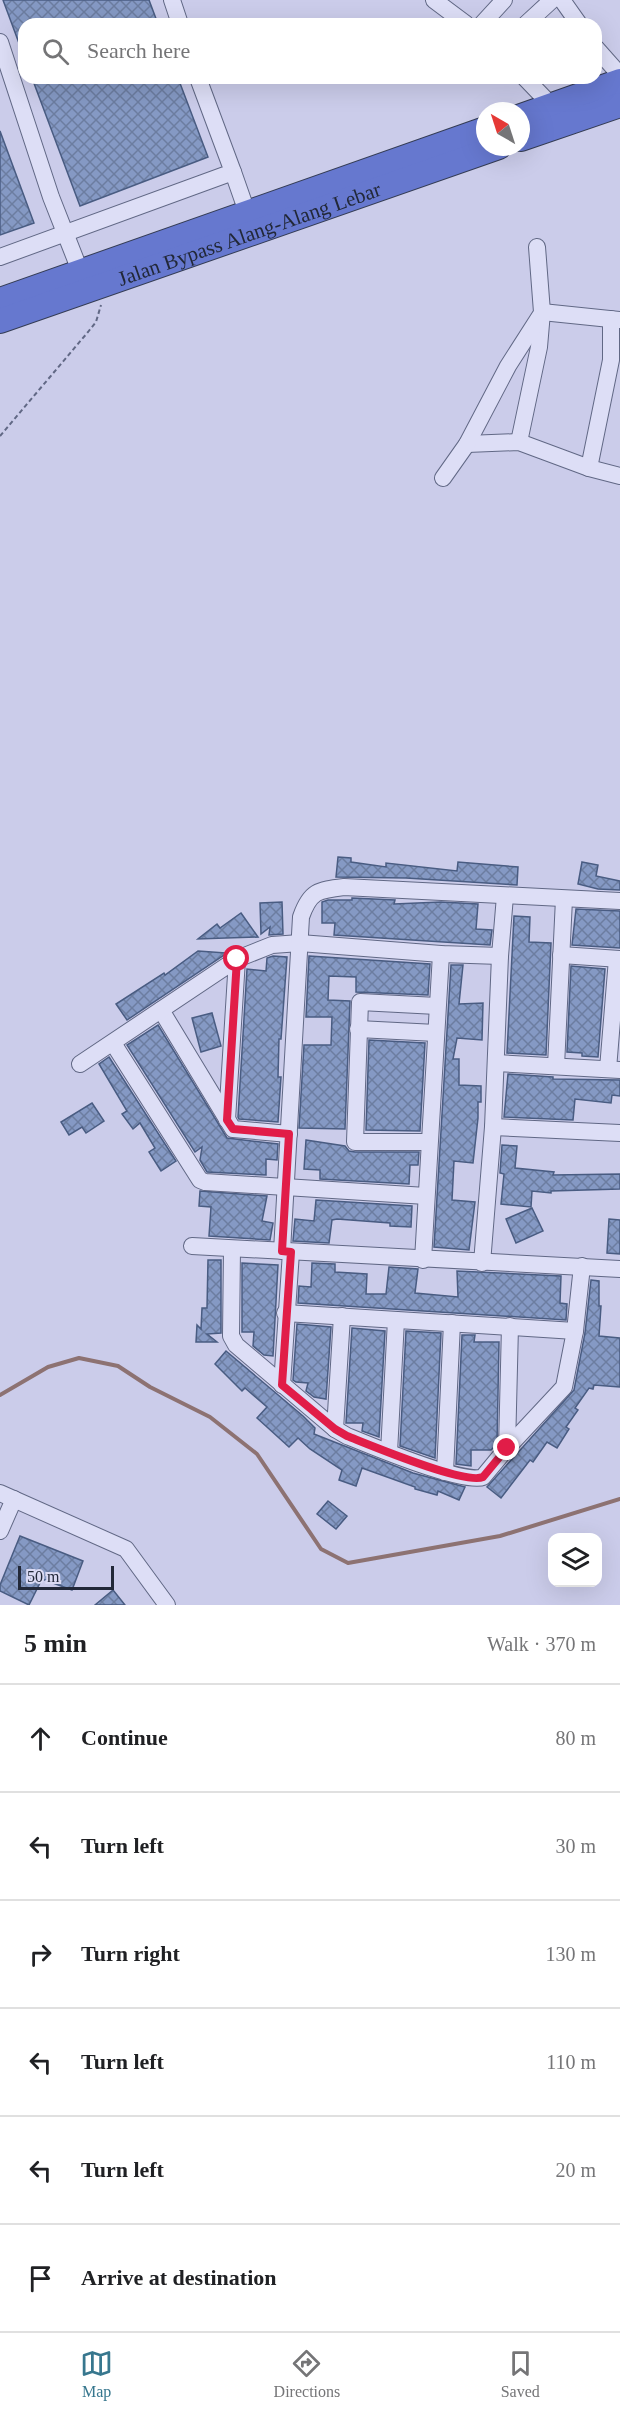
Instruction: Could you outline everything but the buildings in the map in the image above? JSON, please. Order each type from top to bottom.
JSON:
[{"type":"highway","points":[[530,113],[620,81]]},
{"type":"highway","points":[[530,136],[620,105]]},
{"type":"highway","name":"Jalan Bypass Alang-Alang Lebar","points":[[0,321],[247,212],[476,132]]},
{"type":"highway","name":"Jalan Bypass Alang-Alang Lebar","points":[[0,300],[91,282],[476,154]]},
{"type":"street","points":[[172,0],[178,18]]},
{"type":"street","points":[[434,0],[458,18]]},
{"type":"street","points":[[488,18],[504,0]]},
{"type":"street","points":[[532,18],[552,0]]},
{"type":"street","points":[[561,0],[574,18]]},
{"type":"street","points":[[0,42],[65,234],[91,282]]},
{"type":"street","points":[[602,55],[620,75]]},
{"type":"street","points":[[200,84],[247,212]]},
{"type":"street","points":[[531,84],[551,105]]},
{"type":"street","points":[[0,257],[233,172]]},
{"type":"street","points":[[519,442],[537,357],[542,312],[537,247]]},
{"type":"street","points":[[542,312],[616,320],[611,360],[589,468]]},
{"type":"street","points":[[443,478],[467,444],[508,366],[542,312]]},
{"type":"street","points":[[467,444],[519,442],[589,468],[620,476]]},
{"type":"street","points":[[282,1385],[287,1252],[286,1187],[300,943],[302,917],[307,902],[315,893],[344,887],[620,901]]},
{"type":"street","points":[[482,1263],[493,1126],[500,956],[505,896]]},
{"type":"street","points":[[556,1066],[564,899]]},
{"type":"street","points":[[80,1065],[237,959],[272,945],[300,943],[441,954],[500,956]]},
{"type":"street","points":[[423,1260],[428,1142],[441,954]]},
{"type":"street","points":[[496,1063],[614,1070],[618,959],[561,955]]},
{"type":"street","points":[[227,1120],[237,959]]},
{"type":"street","points":[[428,1142],[355,1142],[358,1029],[360,1002],[437,1006]]},
{"type":"street","points":[[161,1010],[233,1129],[289,1134]]},
{"type":"street","points":[[358,1029],[436,1033]]},
{"type":"street","points":[[113,1043],[200,1180],[426,1196]]},
{"type":"street","points":[[493,1126],[620,1133]]},
{"type":"street","points":[[192,1246],[620,1269]]},
{"type":"street","points":[[232,1249],[231,1336],[236,1346],[335,1429],[347,1436],[445,1472],[478,1480],[564,1387],[575,1331],[582,1266]]},
{"type":"street","points":[[285,1313],[575,1331]]},
{"type":"street","points":[[335,1429],[342,1316]]},
{"type":"street","points":[[389,1452],[396,1320]]},
{"type":"street","points":[[445,1472],[452,1323]]},
{"type":"street","points":[[507,1448],[510,1326]]},
{"type":"street","points":[[0,1531],[7,1496],[126,1549],[167,1605]]},
{"type":"path","points":[[0,436],[96,322],[91,282]]},
{"type":"waterway","points":[[0,1395],[48,1367],[79,1358],[118,1366],[150,1387],[210,1417],[257,1454],[321,1549],[348,1563],[500,1536],[620,1499]]},
{"type":"route","points":[[237,959],[227,1120],[233,1129],[289,1134],[282,1251],[291,1252],[285,1313],[282,1385],[335,1429],[347,1436],[445,1472],[478,1480],[507,1448]]}]
